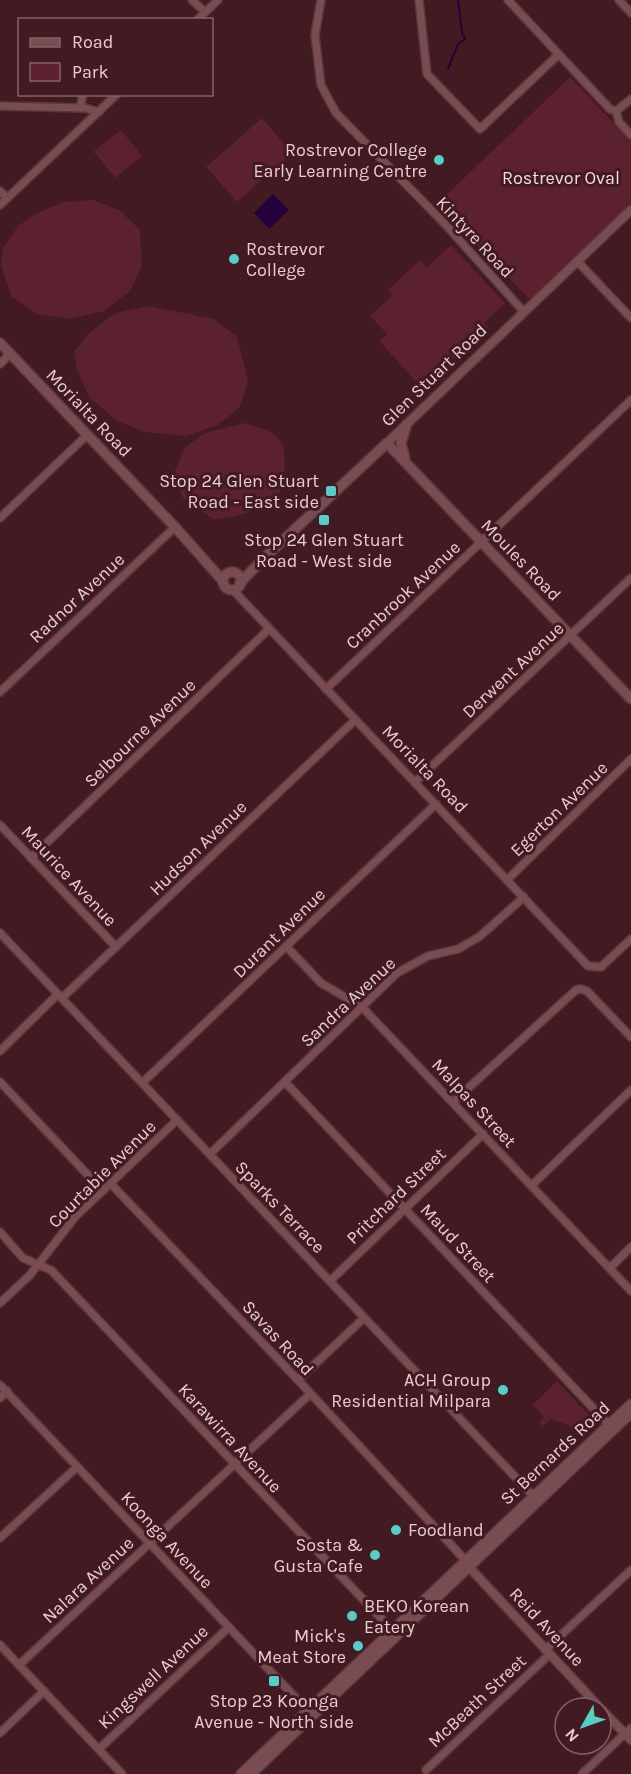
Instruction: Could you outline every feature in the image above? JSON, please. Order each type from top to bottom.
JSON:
[{"type":"main road","name":"Morialta Road","points":[[0,343],[175,527],[223,581]]},
{"type":"main road","points":[[407,424],[401,442],[407,464]]},
{"type":"main road","name":"Moules Road","points":[[387,443],[631,699]]},
{"type":"main road","name":"Glen Stuart Road","points":[[237,587],[260,562],[387,443]]},
{"type":"main road","name":"Morialta Road","points":[[203,558],[234,573]]},
{"type":"main road","name":"Glen Stuart Road","points":[[234,573],[260,562]]},
{"type":"main road","points":[[234,573],[240,577],[237,587],[227,589],[223,581],[226,574],[234,573]]},
{"type":"main road","name":"St Bernards Road","points":[[611,1428],[631,1404]]},
{"type":"main road","name":"St Bernards Road","points":[[241,1774],[310,1713],[611,1428],[631,1413]]},
{"type":"main road","name":"St Bernards Road","points":[[251,1774],[310,1713]]},
{"type":"street","points":[[192,0],[205,12]]},
{"type":"street","points":[[199,18],[218,0]]},
{"type":"street","name":"Kintyre Road","points":[[321,0],[315,35],[321,85],[336,113],[444,224],[524,312]]},
{"type":"street","points":[[419,0],[427,74],[480,129],[558,55]]},
{"type":"street","points":[[508,0],[610,109],[616,111]]},
{"type":"street","points":[[619,0],[631,13]]},
{"type":"street","points":[[80,108],[83,96]]},
{"type":"street","points":[[0,206],[115,96]]},
{"type":"street","points":[[616,111],[631,99]]},
{"type":"street","points":[[0,106],[80,108],[99,111]]},
{"type":"street","points":[[616,111],[619,122],[631,135]]},
{"type":"street","points":[[0,191],[7,198]]},
{"type":"street","name":"Glen Stuart Road","points":[[387,443],[631,210]]},
{"type":"street","points":[[577,261],[631,318]]},
{"type":"street","points":[[0,364],[10,354]]},
{"type":"street","name":"Cranbrook Avenue","points":[[326,689],[631,400]]},
{"type":"street","points":[[0,518],[87,435]]},
{"type":"street","name":"Radnor Avenue","points":[[0,692],[175,527]]},
{"type":"street","name":"Derwent Avenue","points":[[415,782],[631,578]]},
{"type":"street","name":"Morialta Road","points":[[237,587],[269,629],[588,966],[601,967],[631,939]]},
{"type":"street","name":"Selbourne Avenue","points":[[31,858],[269,629]]},
{"type":"street","name":"Hudson Avenue","points":[[0,1051],[116,947],[355,720]]},
{"type":"street","name":"Egerton Avenue","points":[[507,880],[631,759]]},
{"type":"street","name":"Durant Avenue","points":[[142,1083],[436,804]]},
{"type":"street","name":"Maurice Avenue","points":[[0,825],[116,947]]},
{"type":"street","name":"Sandra Avenue","points":[[210,1154],[397,973],[428,956],[458,949],[479,937],[524,897]]},
{"type":"street","name":"Sparks Terrace","points":[[0,933],[536,1499]]},
{"type":"street","name":"Malpas Street","points":[[286,946],[321,982],[362,1007],[631,1291]]},
{"type":"street","points":[[453,1102],[561,1001],[576,990],[581,989],[591,994],[631,1037]]},
{"type":"street","points":[[0,1082],[103,1191]]},
{"type":"street","name":"Maud Street","points":[[285,1082],[611,1428]]},
{"type":"street","points":[[532,1185],[631,1090]]},
{"type":"street","name":"Courtabie Avenue","points":[[0,1303],[30,1275],[75,1217],[177,1120]]},
{"type":"street","name":"Pritchard Street","points":[[330,1281],[483,1134]]},
{"type":"street","name":"Savas Road","points":[[111,1184],[468,1563]]},
{"type":"street","name":"Karawirra Avenue","points":[[0,1232],[23,1258],[51,1270],[394,1633]]},
{"type":"street","points":[[609,1268],[631,1247]]},
{"type":"street","points":[[298,1380],[364,1318]]},
{"type":"street","name":"Koonga Avenue","points":[[0,1384],[310,1713]]},
{"type":"street","points":[[0,1398],[7,1391]]},
{"type":"street","name":"Nalara Avenue","points":[[19,1665],[310,1394]]},
{"type":"street","points":[[0,1538],[77,1467]]},
{"type":"street","name":"Reid Avenue","points":[[468,1563],[590,1696]]},
{"type":"street","name":"McBeath Street","points":[[426,1770],[631,1570]]},
{"type":"street","name":"Kingswell Avenue","points":[[99,1749],[229,1627]]},
{"type":"street","points":[[0,1645],[122,1774]]},
{"type":"street","points":[[0,1733],[44,1691]]},
{"type":"street","name":"Reid Avenue","points":[[613,1719],[629,1734]]},
{"type":"street","points":[[582,1774],[629,1734]]},
{"type":"green space","name":"Rostrevor Oval","points":[[570,77],[631,141],[631,204],[532,299],[528,298],[438,203]]},
{"type":"green space","points":[[262,118],[292,153],[237,202],[206,167]]},
{"type":"green space","points":[[121,130],[142,156],[115,178],[94,151]]},
{"type":"green space","points":[[93,200],[119,210],[140,230],[142,265],[131,290],[104,311],[69,319],[37,314],[12,297],[1,266],[3,248],[18,226],[37,213],[64,202]]},
{"type":"green space","points":[[451,245],[505,303],[484,323],[488,327],[422,388],[379,341],[387,334],[370,316],[393,295],[388,290],[420,260],[427,267]]},
{"type":"green space","points":[[148,306],[214,319],[237,337],[248,381],[240,407],[218,425],[186,436],[145,432],[117,421],[89,397],[77,369],[74,352],[88,334],[115,313]]},
{"type":"green space","points":[[244,423],[272,433],[282,443],[285,461],[280,490],[276,498],[247,513],[213,519],[182,497],[174,475],[184,448],[205,433]]},
{"type":"green space","points":[[557,1381],[597,1424],[583,1440],[568,1425],[551,1419],[543,1426],[539,1422],[544,1417],[533,1405]]},
{"type":"shaded area","points":[[273,194],[289,210],[269,229],[254,213]]},
{"type":"waterway","points":[[448,69],[458,44],[465,39],[462,33],[458,0]]},
{"type":"place","name":"Rostrevor College Early Learning Centre","points":[[439,160]]},
{"type":"place","name":"Rostrevor College","points":[[234,259]]},
{"type":"place","name":"Stop 24 Glen Stuart Road - East side","points":[[331,491]]},
{"type":"place","name":"Stop 24 Glen Stuart Road - West side","points":[[324,520]]},
{"type":"place","name":"ACH Group Residential Milpara","points":[[503,1390]]},
{"type":"place","name":"Foodland","points":[[396,1530]]},
{"type":"place","name":"Sosta & Gusta Cafe","points":[[375,1555]]},
{"type":"place","name":"BEKO Korean Eatery","points":[[352,1616]]},
{"type":"place","name":"Mick's Meat Store","points":[[358,1646]]},
{"type":"place","name":"Stop 23 Koonga Avenue - North side","points":[[274,1681]]}]
